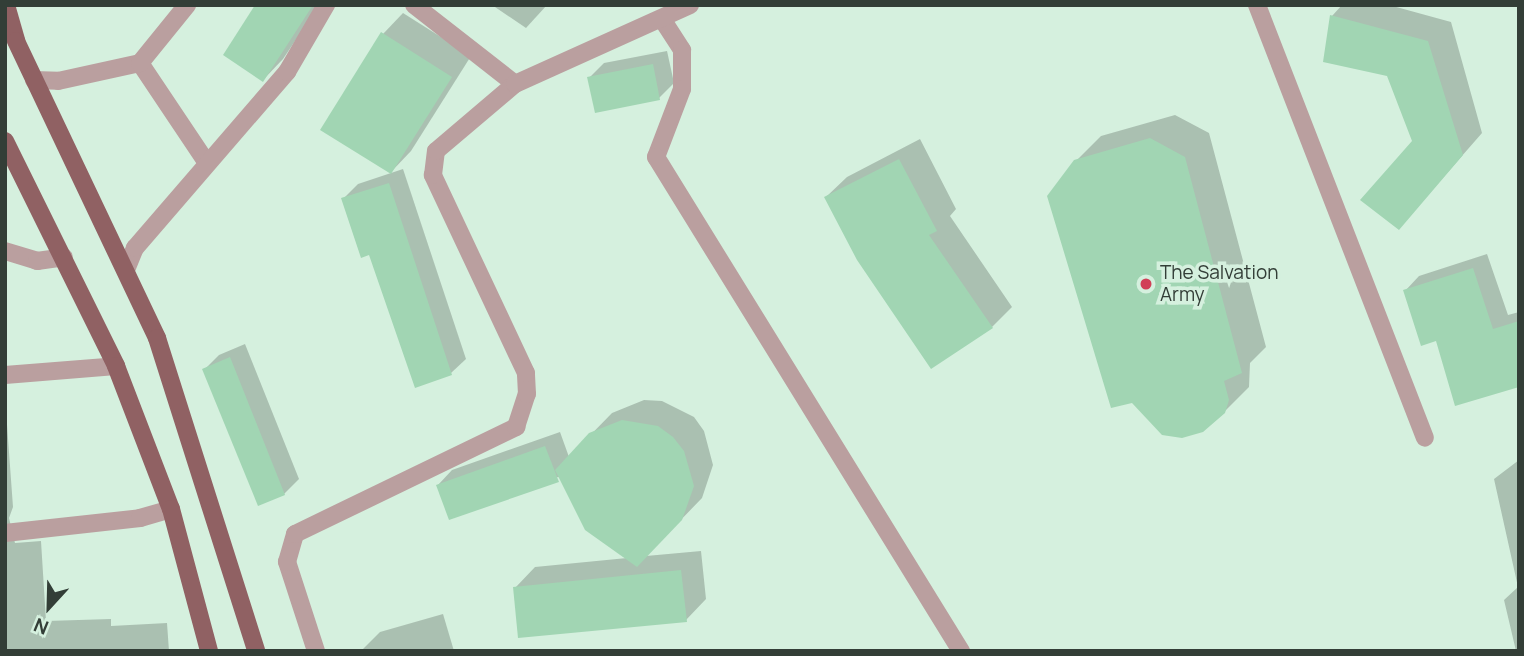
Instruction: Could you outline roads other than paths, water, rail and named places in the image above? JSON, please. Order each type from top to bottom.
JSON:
[{"type":"main road","points":[[6,5],[34,80],[126,270],[183,409],[256,651]]},
{"type":"main road","points":[[5,141],[116,366],[171,509],[209,651]]},
{"type":"street","points":[[34,80],[58,81],[139,63],[187,5]]},
{"type":"street","points":[[126,270],[135,248],[288,72],[326,5]]},
{"type":"street","points":[[414,5],[515,84]]},
{"type":"street","points":[[316,651],[287,562],[295,534],[516,427],[527,394],[526,373],[433,175],[436,151],[515,84],[690,5]]},
{"type":"street","points":[[1257,5],[1425,438]]},
{"type":"street","points":[[662,19],[682,50],[682,89],[656,157],[961,651]]},
{"type":"street","points":[[139,63],[207,163]]},
{"type":"street","points":[[5,250],[37,261],[64,257]]},
{"type":"street","points":[[5,374],[116,366]]},
{"type":"street","points":[[5,533],[140,518],[171,509]]},
{"type":"place","name":"The Salvation Army","points":[[1146,284]]}]
